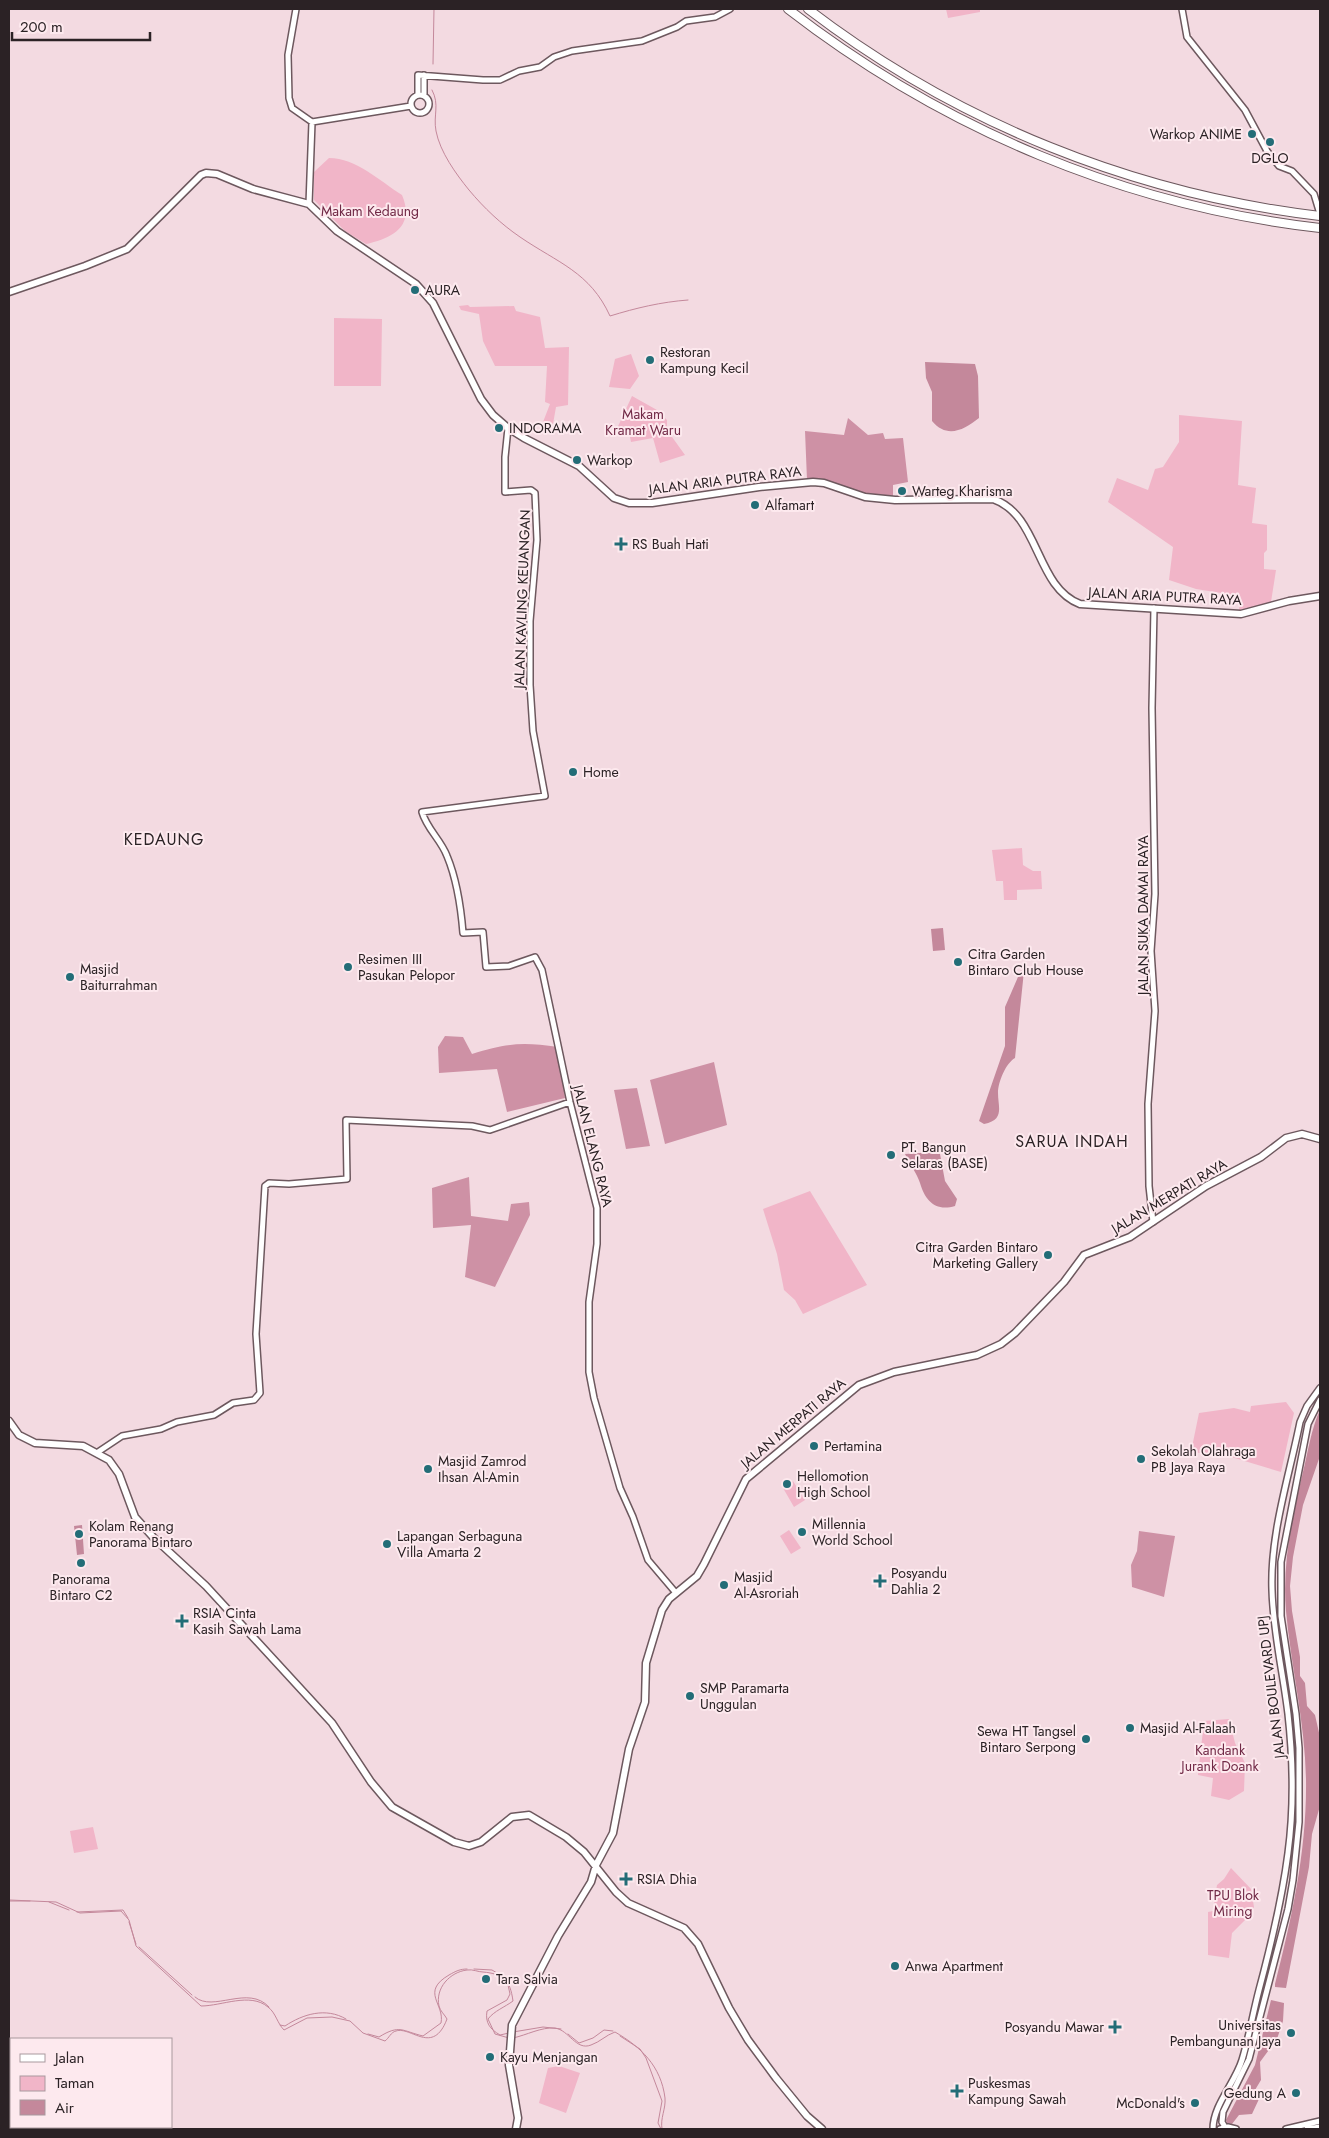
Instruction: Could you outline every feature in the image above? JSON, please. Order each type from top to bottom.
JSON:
[{"type":"highway","points":[[788,9],[860,61],[915,95],[1000,139],[1056,163],[1122,186],[1189,206],[1269,222],[1320,228]]},
{"type":"highway","points":[[808,9],[888,65],[947,100],[1004,128],[1061,152],[1128,175],[1220,200],[1272,210],[1320,215]]},
{"type":"main road","name":"JALAN ARIA PUTRA RAYA","points":[[9,292],[85,266],[126,249],[206,173],[217,174],[253,189],[309,204],[338,231],[392,266],[427,295],[481,399],[508,428],[579,466],[614,498],[630,502],[652,503],[686,500],[806,482],[824,483],[864,497],[900,501],[975,498],[995,500],[1012,512],[1021,523],[1055,584],[1075,602],[1107,606],[1241,614],[1289,601],[1320,596]]},
{"type":"main road","name":"JALAN MERPATI RAYA","points":[[516,2129],[518,2118],[509,2065],[510,2032],[520,2008],[558,1936],[591,1882],[596,1865],[613,1833],[629,1749],[643,1712],[646,1663],[654,1631],[662,1610],[676,1593],[696,1576],[704,1564],[746,1479],[859,1385],[894,1372],[977,1355],[1001,1344],[1015,1333],[1064,1282],[1084,1255],[1119,1242],[1153,1222],[1206,1186],[1261,1157],[1286,1138],[1302,1134],[1320,1139]]},
{"type":"main road","points":[[9,1421],[19,1435],[36,1443],[83,1446],[98,1452],[109,1460],[120,1474],[135,1517],[202,1582],[332,1723],[371,1782],[392,1807],[454,1842],[469,1846],[481,1842],[512,1816],[529,1815],[566,1837],[596,1865],[616,1892],[628,1903],[684,1928],[695,1940],[729,2008],[748,2040],[789,2094],[822,2129]]},
{"type":"street","points":[[296,9],[288,55],[289,98],[292,108],[312,122],[411,106]]},
{"type":"street","points":[[411,106],[418,113],[427,111],[430,102],[421,95],[418,75],[500,80],[519,71],[540,67],[554,57],[572,51],[642,41],[686,22],[715,17],[730,9]]},
{"type":"street","points":[[1182,9],[1187,37],[1245,110],[1280,168],[1292,171],[1303,180],[1314,194],[1320,215]]},
{"type":"street","points":[[421,95],[424,75]]},
{"type":"street","points":[[411,106],[413,98],[421,95]]},
{"type":"street","points":[[309,204],[312,122]]},
{"type":"street","name":"JALAN KAVLING KEUANGAN","points":[[508,428],[504,457],[505,492],[531,490],[535,493],[537,540],[530,620],[530,685],[533,731],[545,796],[422,812],[424,820],[447,856],[461,911],[463,934],[483,932],[486,967],[509,966],[535,958]]},
{"type":"street","name":"JALAN SUKA DAMAI RAYA","points":[[1153,1222],[1149,1186],[1148,1104],[1155,1011],[1152,951],[1155,902],[1152,708],[1154,608]]},
{"type":"street","name":"JALAN ELANG RAYA","points":[[535,958],[542,970],[570,1102],[598,1219],[589,1302],[589,1372],[620,1488],[633,1517],[648,1560],[676,1593]]},
{"type":"street","points":[[98,1452],[122,1436],[160,1429],[177,1422],[214,1415],[233,1403],[254,1400],[258,1397],[260,1393],[256,1334],[265,1186],[269,1183],[289,1184],[347,1179],[346,1120],[472,1126],[490,1130],[570,1102]]},
{"type":"street","name":"JALAN BOULEVARD UPJ","points":[[1213,2129],[1214,2118],[1239,2068],[1280,1909],[1290,1824],[1291,1750],[1284,1684],[1275,1631],[1272,1589],[1273,1562],[1276,1534],[1300,1422],[1307,1406],[1320,1388]]},
{"type":"street","name":"JALAN BOULEVARD UPJ","points":[[1223,2128],[1223,2112],[1249,2059],[1288,1909],[1299,1822],[1299,1748],[1296,1714],[1281,1616],[1281,1562],[1308,1424],[1320,1400]]},
{"type":"street","points":[[1260,1987],[1267,1989]]},
{"type":"street","points":[[1286,2129],[1320,2121]]},
{"type":"street","points":[[1307,2129],[1320,2127]]},
{"type":"street","points":[[1223,2128],[1236,2129]]},
{"type":"green space","points":[[946,9],[980,9],[980,12],[948,18]]},
{"type":"green space","name":"Makam Kedaung","points":[[329,158],[339,159],[358,166],[402,195],[406,215],[399,229],[385,238],[366,244],[345,231],[314,200],[314,172]]},
{"type":"green space","points":[[468,305],[470,307],[514,306],[516,311],[540,317],[545,348],[569,347],[568,405],[556,407],[553,424],[543,422],[550,404],[545,402],[547,366],[495,366],[483,341],[479,314],[461,310],[459,306]]},
{"type":"green space","points":[[334,318],[382,319],[381,386],[334,386]]},
{"type":"green space","points":[[631,354],[639,376],[630,389],[609,387],[615,359]]},
{"type":"green space","name":"Makam Kramat Waru","points":[[632,396],[657,410],[667,420],[667,430],[685,455],[660,463],[653,438],[631,442],[629,432],[614,435]]},
{"type":"green space","points":[[1179,415],[1242,421],[1238,485],[1256,488],[1252,523],[1267,525],[1267,550],[1264,553],[1264,569],[1276,570],[1271,602],[1239,611],[1240,596],[1196,589],[1169,580],[1173,547],[1108,502],[1117,478],[1148,490],[1155,469],[1163,467],[1179,442]]},
{"type":"green space","points":[[1022,848],[1023,865],[1033,871],[1041,871],[1042,889],[1017,890],[1017,900],[1004,900],[1003,881],[996,881],[992,850]]},
{"type":"green space","points":[[810,1191],[867,1285],[803,1314],[795,1300],[784,1290],[777,1254],[763,1209]]},
{"type":"green space","points":[[1286,1402],[1294,1413],[1281,1472],[1228,1456],[1191,1452],[1199,1413],[1234,1408],[1250,1412],[1251,1406]]},
{"type":"green space","points":[[793,1481],[805,1500],[794,1507],[783,1488]]},
{"type":"green space","points":[[789,1530],[801,1548],[791,1554],[780,1536]]},
{"type":"green space","name":"Kandank Jurank Doank","points":[[1229,1719],[1235,1743],[1245,1763],[1244,1791],[1229,1800],[1211,1796],[1213,1778],[1198,1775],[1204,1721]]},
{"type":"green space","points":[[93,1827],[98,1849],[74,1853],[70,1831]]},
{"type":"green space","name":"TPU Blok Miring","points":[[1231,1868],[1251,1889],[1254,1907],[1247,1918],[1232,1933],[1229,1958],[1208,1955],[1208,1912],[1213,1911],[1217,1885],[1224,1879]]},
{"type":"green space","points":[[559,2066],[580,2073],[566,2113],[539,2103],[548,2068]]},
{"type":"shaded area","points":[[848,418],[868,435],[883,433],[885,439],[903,438],[908,482],[893,485],[893,500],[872,497],[807,480],[805,431],[844,435]]},
{"type":"shaded area","points":[[445,1036],[463,1037],[472,1054],[515,1044],[558,1047],[565,1098],[507,1112],[497,1069],[439,1073],[438,1047]]},
{"type":"shaded area","points":[[714,1062],[727,1125],[665,1144],[650,1080]]},
{"type":"shaded area","points":[[637,1088],[650,1146],[626,1149],[614,1090]]},
{"type":"shaded area","points":[[469,1177],[471,1216],[508,1221],[511,1204],[529,1202],[530,1215],[495,1287],[465,1277],[471,1225],[433,1228],[432,1188]]},
{"type":"shaded area","points":[[1139,1531],[1175,1536],[1164,1597],[1132,1587],[1131,1565],[1137,1551]]},
{"type":"water","points":[[925,362],[975,364],[978,376],[979,418],[956,431],[944,430],[932,421],[932,392],[926,378]]},
{"type":"water","points":[[943,928],[945,950],[933,951],[931,929]]},
{"type":"water","points":[[1021,970],[1024,971],[1015,1058],[1006,1068],[999,1084],[998,1116],[991,1122],[984,1124],[979,1121],[1005,1046],[1005,1007]]},
{"type":"water","points":[[935,1152],[940,1154],[945,1181],[957,1199],[955,1206],[936,1206],[928,1199],[905,1154]]},
{"type":"water","points":[[1320,1410],[1320,1456],[1303,1505],[1293,1557],[1290,1586],[1292,1611],[1300,1657],[1300,1676],[1305,1683],[1307,1706],[1315,1715],[1320,1737],[1320,1806],[1312,1834],[1309,1867],[1286,1988],[1275,1987],[1275,1984],[1287,1934],[1301,1857],[1306,1805],[1306,1779],[1301,1716],[1286,1611],[1285,1576],[1295,1506],[1312,1433]]},
{"type":"water","name":"Kolam Renang Panorama Bintaro","points":[[82,1525],[84,1554],[77,1555],[74,1526]]},
{"type":"water","points":[[1271,2000],[1284,2003],[1283,2021],[1277,2039],[1260,2062],[1261,2080],[1255,2090],[1259,2099],[1252,2114],[1239,2115],[1232,2124],[1227,2123],[1226,2120],[1255,2065]]},
{"type":"waterway","points":[[433,64],[434,9]]},
{"type":"waterway","points":[[432,90],[436,100],[435,125],[438,139],[449,162],[464,184],[506,227],[583,279],[602,301],[610,316],[629,310],[688,300]]},
{"type":"waterway","points":[[9,1900],[56,1902],[80,1913],[121,1911],[129,1920],[136,1946],[201,2006],[244,2000],[261,2003],[271,2009],[284,2030],[307,2018],[332,2017],[350,2021],[363,2033],[385,2041],[396,2031],[408,2032],[429,2038],[435,2036],[441,2030],[447,2019],[440,2008],[438,1999],[445,1982],[461,1971],[469,1970],[496,1974],[504,1979],[510,1987],[513,2001],[496,2011],[488,2019],[495,2034],[509,2038]]},
{"type":"waterway","points":[[9,1901],[30,1901]]},
{"type":"waterway","points":[[49,1902],[69,1910]]},
{"type":"waterway","points":[[77,1912],[123,1910],[128,1918]]},
{"type":"waterway","points":[[129,1922],[136,1944]]},
{"type":"waterway","points":[[139,1947],[192,1995]]},
{"type":"waterway","points":[[368,2034],[379,2037],[392,2031],[401,2030],[423,2036],[441,2023],[440,2010],[435,1993],[436,1987],[440,1981],[449,1975],[458,1970],[467,1969]]},
{"type":"waterway","points":[[474,1969],[492,1970],[497,1973]]},
{"type":"waterway","points":[[508,1985],[510,1994],[507,2000],[487,2011],[487,2015],[489,2025],[493,2030],[500,2035],[509,2033]]},
{"type":"waterway","points":[[195,1997],[202,2001],[211,2002],[251,1998],[261,2001],[269,2007]]},
{"type":"waterway","points":[[280,2025],[285,2026],[307,2015],[323,2013],[331,2013],[346,2019]]},
{"type":"waterway","points":[[513,2032],[543,2027],[561,2029]]},
{"type":"waterway","points":[[513,2038],[539,2030],[555,2028],[564,2032],[577,2043],[586,2046],[594,2044],[615,2032],[641,2051],[659,2076],[665,2098],[662,2129]]},
{"type":"waterway","points":[[568,2034],[579,2043],[593,2038],[604,2030],[613,2031]]},
{"type":"waterway","points":[[620,2036],[640,2049],[646,2058],[662,2101],[658,2123],[661,2129]]},
{"type":"place","name":"Warkop ANIME","points":[[1252,134]]},
{"type":"place","name":"DGLO","points":[[1270,142]]},
{"type":"place","name":"AURA","points":[[415,290]]},
{"type":"place","name":"Restoran Kampung Kecil","points":[[650,360]]},
{"type":"place","name":"INDORAMA","points":[[499,428]]},
{"type":"place","name":"Warkop","points":[[577,460]]},
{"type":"place","name":"Warteg Kharisma","points":[[902,491]]},
{"type":"place","name":"Alfamart","points":[[755,505]]},
{"type":"place","name":"RS Buah Hati","points":[[621,544]]},
{"type":"place","name":"Home","points":[[573,772]]},
{"type":"place","name":"Citra Garden Bintaro Club House","points":[[958,962]]},
{"type":"place","name":"Resimen III Pasukan Pelopor","points":[[348,967]]},
{"type":"place","name":"Masjid Baiturrahman","points":[[70,977]]},
{"type":"place","name":"PT. Bangun Selaras (BASE)","points":[[891,1155]]},
{"type":"place","name":"Citra Garden Bintaro Marketing Gallery","points":[[1048,1255]]},
{"type":"place","name":"Pertamina","points":[[814,1446]]},
{"type":"place","name":"Sekolah Olahraga PB Jaya Raya","points":[[1141,1459]]},
{"type":"place","name":"Masjid Zamrod Ihsan Al-Amin","points":[[428,1469]]},
{"type":"place","name":"Hellomotion High School","points":[[787,1484]]},
{"type":"place","name":"Millennia World School","points":[[802,1532]]},
{"type":"place","name":"Kolam Renang Panorama Bintaro","points":[[79,1534]]},
{"type":"place","name":"Lapangan Serbaguna Villa Amarta 2","points":[[387,1544]]},
{"type":"place","name":"Panorama Bintaro C2","points":[[81,1563]]},
{"type":"place","name":"Posyandu Dahlia 2","points":[[880,1581]]},
{"type":"place","name":"Masjid Al-Asroriah","points":[[724,1585]]},
{"type":"place","name":"RSIA Cinta Kasih Sawah Lama","points":[[182,1621]]},
{"type":"place","name":"SMP Paramarta Unggulan","points":[[690,1696]]},
{"type":"place","name":"Masjid Al-Falaah","points":[[1130,1728]]},
{"type":"place","name":"Sewa HT Tangsel Bintaro Serpong","points":[[1086,1739]]},
{"type":"place","name":"RSIA Dhia","points":[[626,1879]]},
{"type":"place","name":"Anwa Apartment","points":[[895,1966]]},
{"type":"place","name":"Tara Salvia","points":[[486,1979]]},
{"type":"place","name":"Posyandu Mawar","points":[[1115,2027]]},
{"type":"place","name":"Universitas Pembangunan Jaya","points":[[1291,2033]]},
{"type":"place","name":"Kayu Menjangan","points":[[490,2057]]},
{"type":"place","name":"Puskesmas Kampung Sawah","points":[[957,2091]]},
{"type":"place","name":"Gedung A","points":[[1296,2093]]},
{"type":"place","name":"McDonald's","points":[[1195,2103]]},
{"type":"district","name":"KEDAUNG","points":[[164,839]]},
{"type":"district","name":"SARUA INDAH","points":[[1072,1141]]}]
